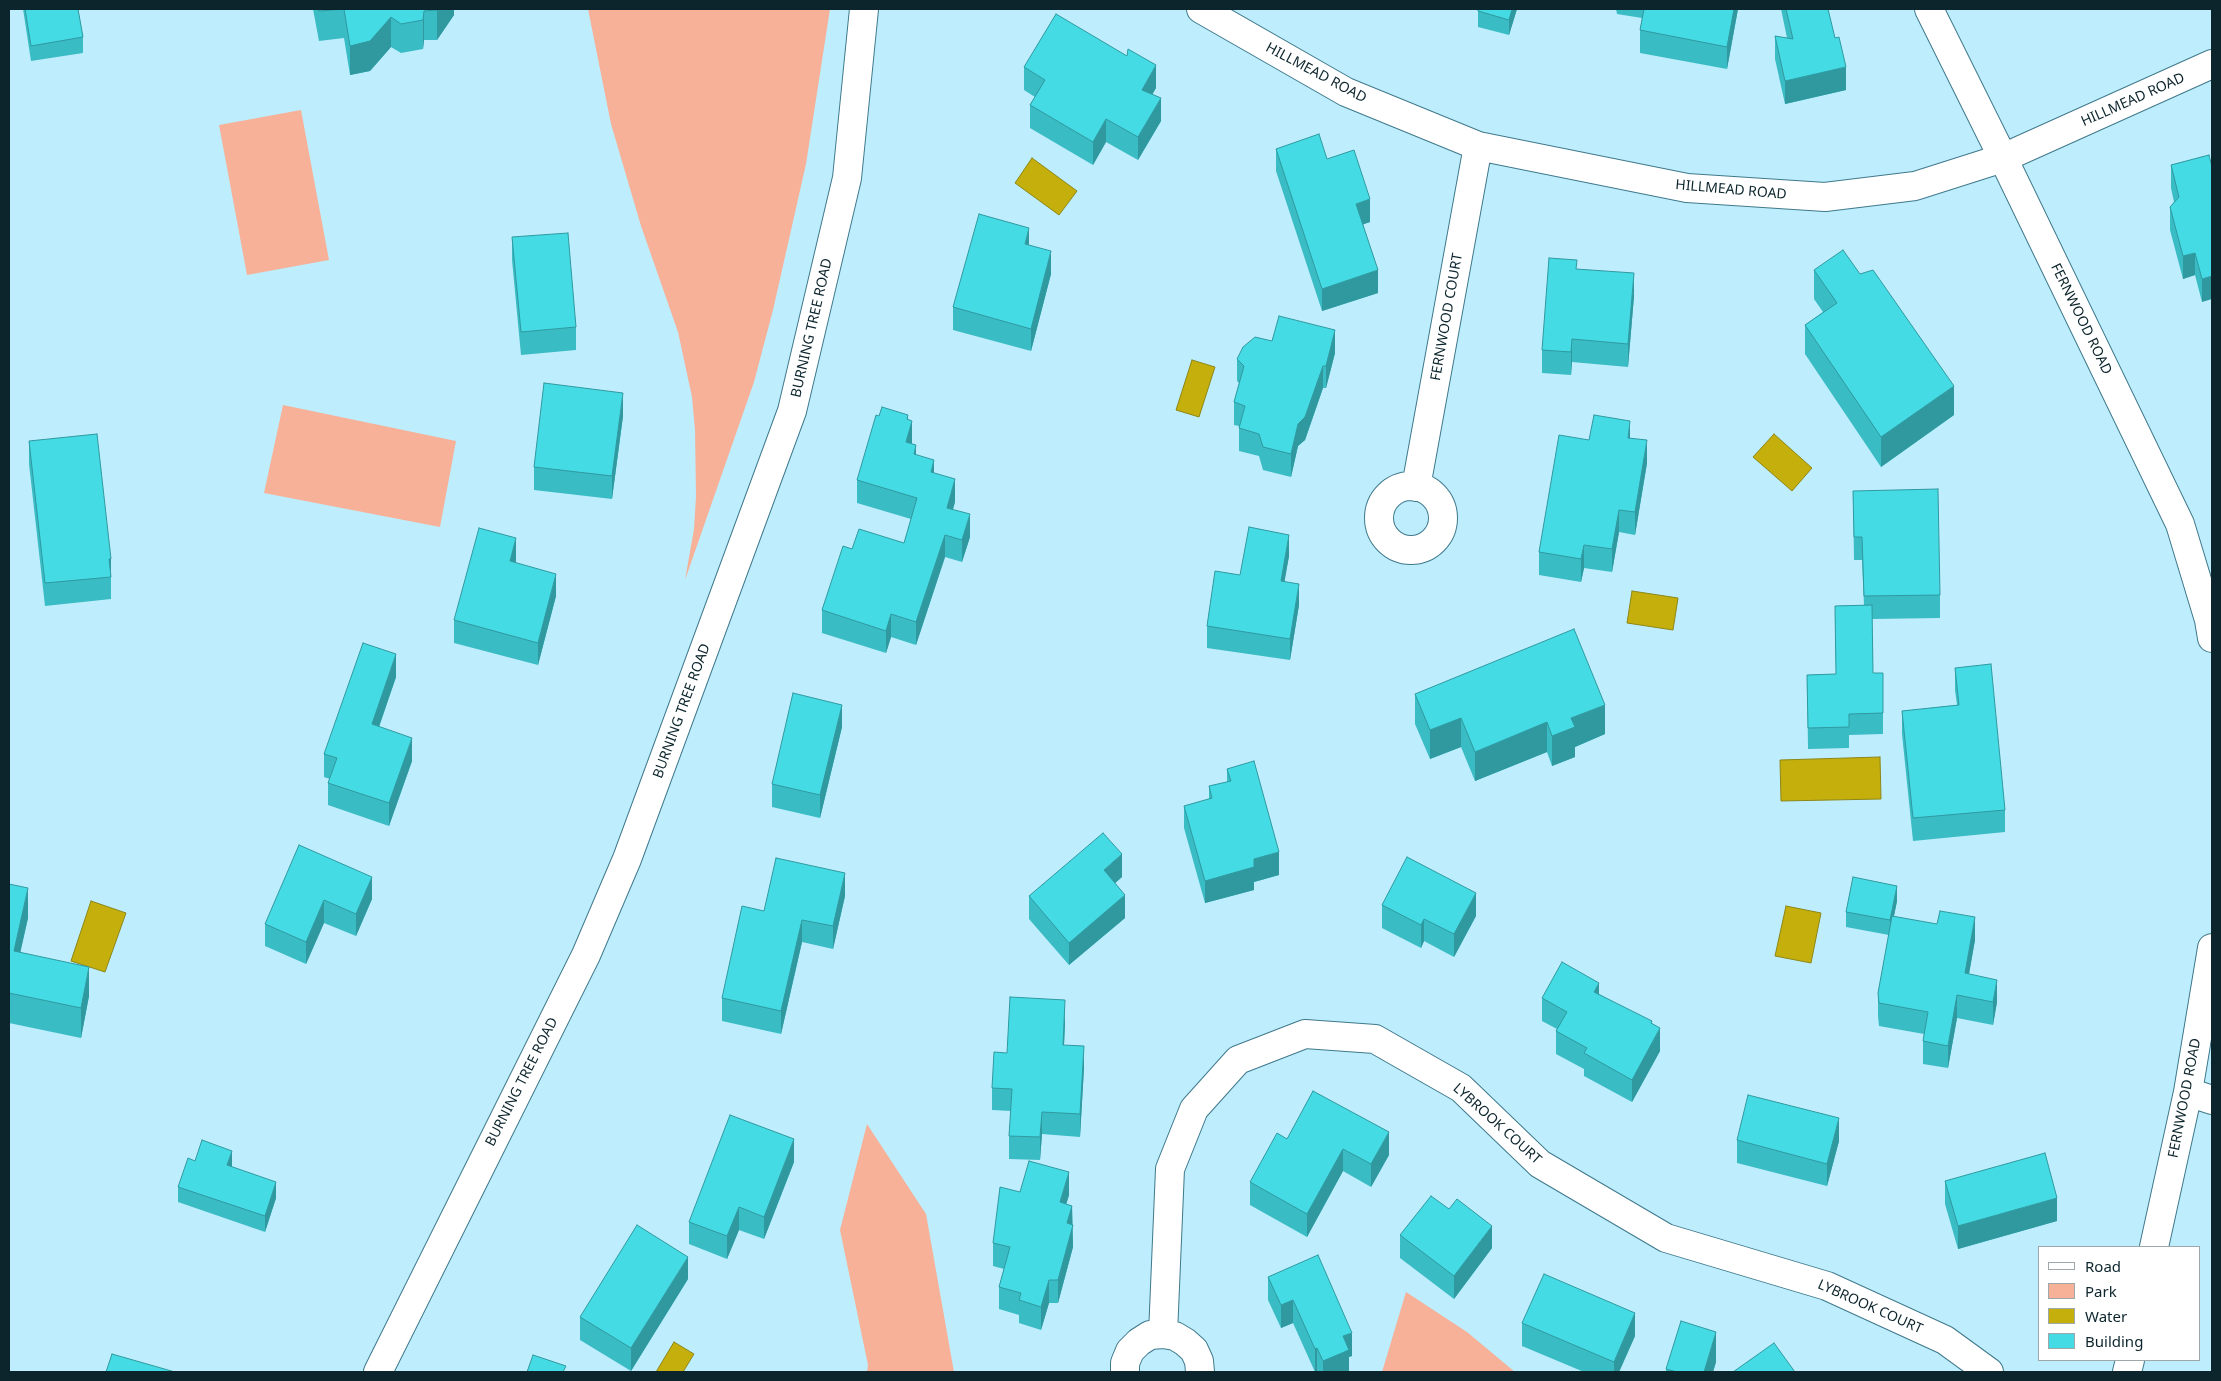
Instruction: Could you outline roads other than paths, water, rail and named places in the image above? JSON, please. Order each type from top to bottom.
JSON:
[{"type":"street","name":"BURNING TREE ROAD","points":[[378,1372],[586,955],[624,868],[788,421],[847,178],[864,9]]},
{"type":"street","name":"HILLMEAD ROAD","points":[[1201,9],[1346,92],[1478,146],[1687,188],[1825,197],[1915,186],[2004,158],[2212,64]]},
{"type":"street","name":"FERNWOOD ROAD","points":[[1929,9],[2004,158],[2180,524],[2209,620],[2212,638]]},
{"type":"street","name":"FERNWOOD COURT","points":[[1416,487],[1478,146]]},
{"type":"street","name":"FERNWOOD ROAD","points":[[2154,1246],[2200,1096],[2212,948]]},
{"type":"street","name":"LYBROOK COURT","points":[[1163,1334],[1170,1169],[1194,1109],[1238,1060],[1305,1034],[1376,1039],[1461,1088],[1540,1164],[1666,1238],[1827,1286],[1945,1340],[1989,1372]]},
{"type":"street","points":[[1125,1372],[1130,1351],[1150,1335],[1163,1334],[1180,1338],[1194,1350],[1200,1372]]},
{"type":"water","points":[[1032,158],[1077,191],[1059,215],[1015,183]]},
{"type":"water","points":[[1192,360],[1215,367],[1199,417],[1176,410]]},
{"type":"water","points":[[1774,434],[1812,468],[1792,491],[1753,457]]},
{"type":"water","points":[[1632,591],[1678,598],[1673,630],[1627,623]]},
{"type":"water","points":[[1880,757],[1881,799],[1781,801],[1780,760]]},
{"type":"water","points":[[91,901],[126,913],[105,972],[71,961]]},
{"type":"water","points":[[1786,906],[1821,913],[1811,963],[1775,956]]},
{"type":"water","points":[[674,1342],[694,1354],[683,1372],[656,1372]]}]
